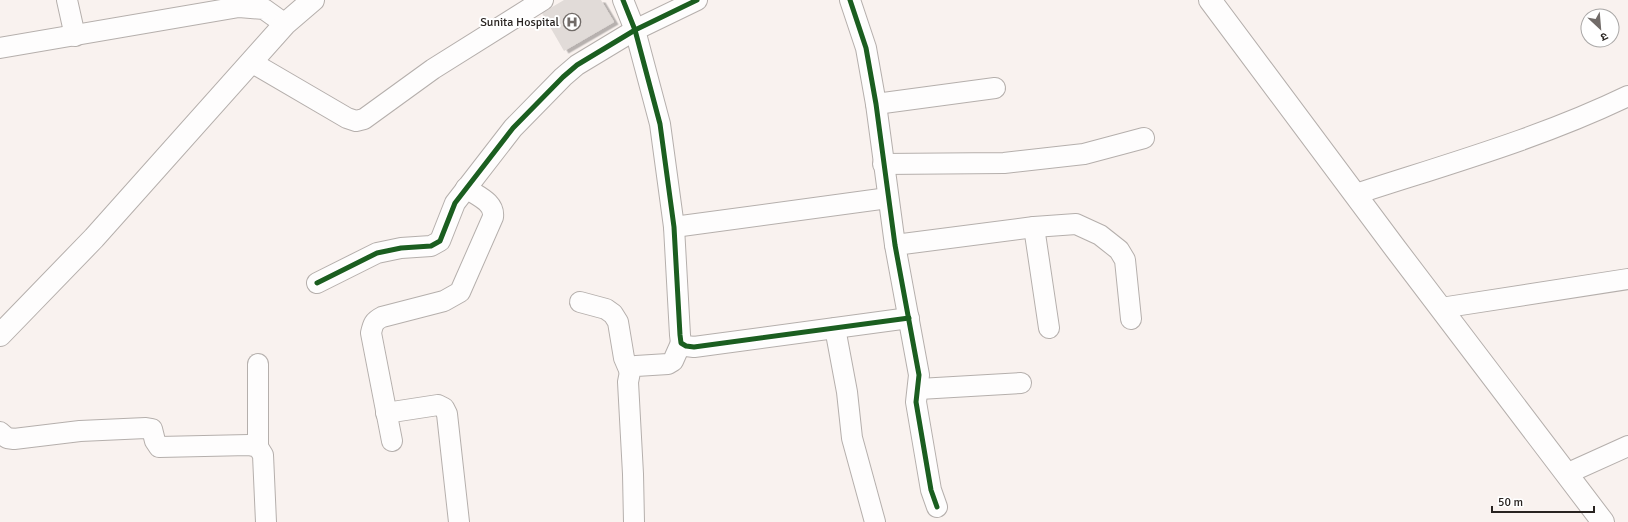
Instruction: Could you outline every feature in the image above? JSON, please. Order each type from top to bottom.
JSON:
[{"type":"highway","points":[[0,335],[94,238],[285,24],[313,0]]},
{"type":"highway","points":[[1210,0],[1603,522]]},
{"type":"street","points":[[67,0],[75,36]]},
{"type":"street","points":[[251,62],[347,118],[356,121],[364,119],[433,69],[543,0]]},
{"type":"street","points":[[623,0],[635,30],[660,124],[674,227],[681,343],[673,361],[668,364],[636,366],[632,367],[630,372],[628,382],[634,522]]},
{"type":"street","points":[[317,283],[377,253],[401,248],[431,246],[437,244],[440,241],[455,202],[512,128],[563,76],[577,65],[635,30],[697,0]]},
{"type":"street","points":[[850,0],[864,39],[876,104],[895,245],[919,375],[919,389],[916,402],[931,490],[937,507]]},
{"type":"street","points":[[0,48],[239,7],[264,9],[285,24]]},
{"type":"street","points":[[876,104],[995,88]]},
{"type":"street","points":[[1356,194],[1521,140],[1600,110],[1628,96]]},
{"type":"street","points":[[883,164],[1004,163],[1084,154],[1144,138]]},
{"type":"street","points":[[392,441],[371,333],[373,324],[375,320],[382,317],[444,302],[460,292],[493,217],[494,210],[491,204],[466,188]]},
{"type":"street","points":[[674,227],[888,198]]},
{"type":"street","points":[[895,245],[1034,227],[1076,224],[1100,235],[1119,250],[1125,260],[1131,319]]},
{"type":"street","points":[[1034,227],[1049,328]]},
{"type":"street","points":[[1441,308],[1628,279]]},
{"type":"street","points":[[580,302],[606,309],[613,314],[618,322],[624,358],[630,372]]},
{"type":"street","points":[[681,343],[686,346],[694,347],[909,318]]},
{"type":"street","points":[[835,328],[852,438],[875,522]]},
{"type":"street","points":[[258,364],[258,447],[263,455],[266,522]]},
{"type":"street","points":[[919,389],[1021,383]]},
{"type":"street","points":[[386,413],[438,405],[444,408],[447,414],[459,522]]},
{"type":"street","points":[[0,432],[7,438],[14,439],[80,431],[146,428],[152,429],[156,441],[160,447],[249,445],[258,447]]},
{"type":"street","points":[[1566,474],[1628,446]]},
{"type":"building","points":[[564,0],[601,0],[614,22],[564,51],[542,13]]},
{"type":"cycle path","points":[[623,0],[635,30],[660,124],[674,227],[681,343],[686,346],[694,347],[909,318]]},
{"type":"cycle path","points":[[317,283],[377,253],[401,248],[431,246],[440,241],[455,203],[513,128],[563,77],[577,65],[635,30],[697,0]]},
{"type":"cycle path","points":[[850,0],[866,48],[876,104],[895,245],[919,375],[916,402],[931,490],[937,507]]},
{"type":"place","name":"Sunita Hospital","points":[[572,22]]}]
